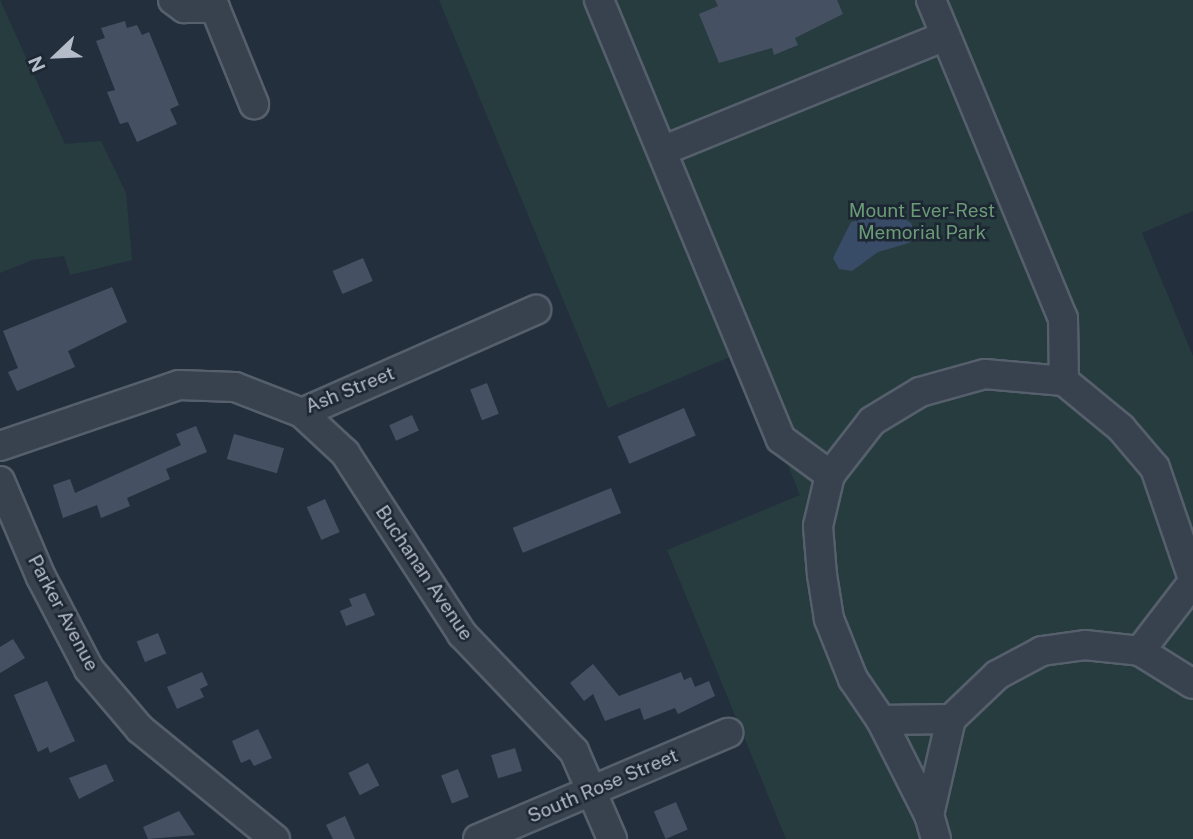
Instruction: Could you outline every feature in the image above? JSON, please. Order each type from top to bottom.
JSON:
[{"type":"street","points":[[173,0],[184,8],[215,8],[254,104]]},
{"type":"street","points":[[599,0],[781,439],[830,475]]},
{"type":"street","points":[[931,0],[1063,318],[1064,381]]},
{"type":"street","points":[[662,152],[945,36]]},
{"type":"street","name":"Ash Street","points":[[0,446],[179,385],[235,387],[302,412],[536,310]]},
{"type":"street","points":[[933,827],[880,720],[853,679],[829,619],[818,526],[830,475],[872,421],[920,392],[985,374],[1064,381],[1121,428],[1155,468],[1193,580],[1140,651]]},
{"type":"street","name":"Buchanan Avenue","points":[[302,412],[345,453],[462,634],[573,751],[612,839]]},
{"type":"street","name":"Parker Avenue","points":[[0,481],[41,577],[89,669],[140,729],[275,839]]},
{"type":"street","points":[[933,827],[951,719],[997,675],[1042,650],[1085,645],[1140,651],[1193,684]]},
{"type":"street","points":[[880,720],[951,719]]},
{"type":"street","name":"South Rose Street","points":[[478,839],[728,733]]},
{"type":"green space","points":[[0,0],[65,144],[101,141],[126,193],[132,260],[70,275],[64,256],[32,260],[0,273]]},
{"type":"green space","name":"Mount Ever-Rest Memorial Park","points":[[439,0],[1193,0],[1193,211],[1142,233],[1193,356],[1193,839],[786,839],[667,550],[800,495],[742,352],[608,408]]},
{"type":"water","points":[[893,211],[911,223],[916,234],[909,243],[878,252],[852,271],[839,269],[833,258],[851,222]]},
{"type":"building","points":[[715,0],[837,0],[843,14],[795,38],[798,45],[774,55],[772,48],[719,63],[699,14],[718,6]]},
{"type":"building","points":[[125,21],[127,28],[137,25],[142,35],[149,32],[179,105],[170,109],[177,124],[137,142],[128,122],[120,124],[107,92],[115,90],[96,41],[105,38],[101,28]]},
{"type":"building","points":[[363,258],[373,281],[342,294],[333,271]]},
{"type":"building","points":[[112,287],[127,322],[68,351],[75,367],[17,391],[8,372],[18,368],[3,331]]},
{"type":"building","points":[[487,383],[499,414],[482,420],[470,389]]},
{"type":"building","points":[[684,408],[696,436],[629,464],[618,436]]},
{"type":"building","points":[[412,415],[419,431],[396,441],[389,425]]},
{"type":"building","points":[[196,426],[207,452],[166,469],[170,479],[127,498],[130,506],[101,518],[97,505],[63,518],[53,485],[70,479],[75,493],[181,445],[176,434]]},
{"type":"building","points":[[234,434],[284,448],[277,473],[227,459]]},
{"type":"building","points":[[611,488],[621,513],[523,553],[513,528]]},
{"type":"building","points":[[325,499],[340,532],[321,540],[307,507]]},
{"type":"building","points":[[365,593],[375,615],[346,626],[340,611],[352,606],[349,599]]},
{"type":"building","points":[[158,633],[166,653],[145,662],[137,642]]},
{"type":"building","points":[[13,639],[25,658],[0,673],[0,647]]},
{"type":"building","points":[[593,664],[619,696],[681,672],[684,680],[691,677],[695,687],[709,681],[715,696],[678,714],[675,708],[644,720],[640,708],[605,721],[593,694],[584,701],[570,683]]},
{"type":"building","points":[[202,672],[208,685],[200,689],[204,697],[177,709],[167,687]]},
{"type":"building","points":[[47,681],[75,741],[50,753],[48,747],[38,752],[14,695]]},
{"type":"building","points":[[258,729],[272,758],[254,766],[250,759],[241,763],[232,741]]},
{"type":"building","points":[[515,748],[522,771],[498,778],[491,755]]},
{"type":"building","points":[[368,763],[379,785],[360,795],[348,773]]},
{"type":"building","points":[[106,764],[114,781],[79,799],[69,778]]},
{"type":"building","points":[[458,769],[469,797],[452,803],[441,775]]},
{"type":"building","points":[[676,802],[688,830],[666,839],[654,811]]},
{"type":"building","points":[[179,811],[195,835],[148,839],[143,827]]},
{"type":"building","points":[[345,816],[355,839],[333,839],[326,825]]}]
